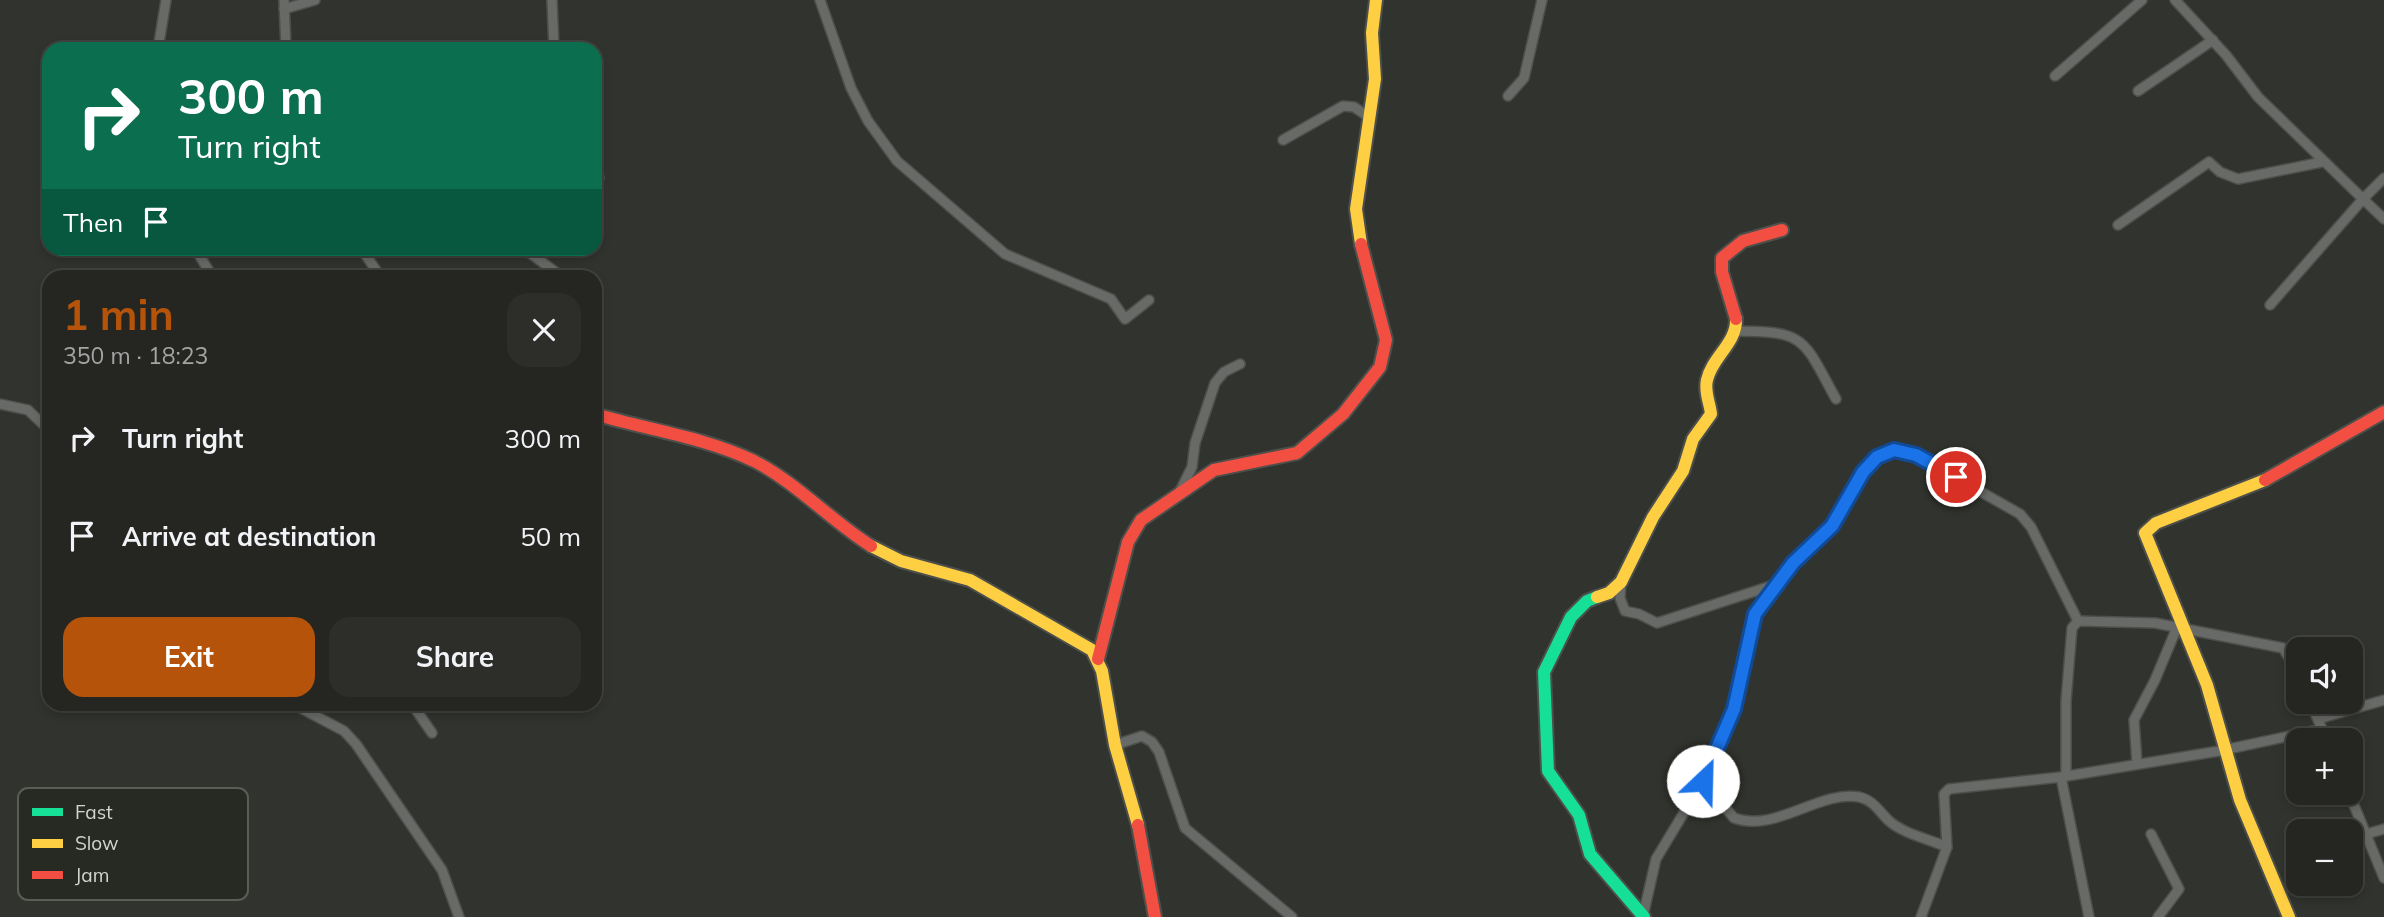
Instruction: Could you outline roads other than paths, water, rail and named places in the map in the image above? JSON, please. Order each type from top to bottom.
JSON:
[{"type":"street","points":[[159,42],[166,0]]},
{"type":"street","points":[[286,42],[284,5],[314,0]]},
{"type":"street","points":[[552,0],[554,42]]},
{"type":"street","points":[[820,0],[851,88],[868,121],[897,161],[1005,254],[1111,299],[1125,319],[1149,299]]},
{"type":"street","points":[[1155,917],[1138,826],[1115,745],[1098,659],[1110,608],[1135,529],[1150,512],[1214,470],[1297,453],[1343,414],[1380,368],[1386,340],[1356,228],[1357,194],[1375,79],[1372,33],[1376,0]]},
{"type":"street","points":[[1508,96],[1524,78],[1542,0]]},
{"type":"street","points":[[2055,76],[2143,0]]},
{"type":"street","points":[[2175,0],[2213,40],[2258,97],[2322,162],[2384,219]]},
{"type":"street","points":[[2138,91],[2213,40]]},
{"type":"street","points":[[1283,140],[1343,106],[1354,107],[1369,117]]},
{"type":"street","points":[[2118,225],[2209,162],[2220,172],[2238,178],[2322,162]]},
{"type":"street","points":[[2270,305],[2384,177]]},
{"type":"street","points":[[1643,916],[1590,854],[1579,815],[1552,779],[1547,764],[1544,672],[1547,662],[1579,608],[1592,598],[1609,593],[1621,582],[1653,517],[1683,471],[1693,439],[1711,414],[1706,380],[1735,331],[1734,299],[1721,272],[1722,258],[1743,241],[1782,230]]},
{"type":"street","points":[[534,256],[553,270]]},
{"type":"street","points":[[1735,331],[1777,331],[1793,337],[1811,355],[1836,400]]},
{"type":"street","points":[[1180,491],[1192,467],[1195,443],[1215,383],[1224,372],[1240,365]]},
{"type":"street","points":[[0,404],[28,410],[42,423]]},
{"type":"street","points":[[2289,917],[2240,800],[2207,685],[2146,536],[2147,530],[2201,505],[2258,484],[2384,412]]},
{"type":"street","points":[[602,416],[643,430],[686,436],[753,460],[792,482],[878,551],[900,561],[953,573],[970,580],[1085,645],[1098,659]]},
{"type":"street","points":[[1643,916],[1656,859],[1703,781],[1734,709],[1751,623],[1774,585],[1832,526],[1870,465],[1885,452],[1894,450],[1934,464],[2025,519],[2078,621]]},
{"type":"street","points":[[1621,582],[1620,598],[1625,611],[1639,614],[1657,623],[1774,585]]},
{"type":"street","points":[[2078,621],[2181,625],[2283,648],[2286,653]]},
{"type":"street","points":[[2078,621],[2072,628],[2063,776],[2089,917]]},
{"type":"street","points":[[2137,763],[2134,720],[2181,625]]},
{"type":"street","points":[[1921,917],[1947,847],[1944,793],[1949,789],[2063,776],[2224,750],[2320,724],[2384,700]]},
{"type":"street","points":[[306,711],[344,731],[356,744],[442,870],[459,917]]},
{"type":"street","points":[[417,711],[432,733]]},
{"type":"street","points":[[2315,714],[2322,728]]},
{"type":"street","points":[[1115,745],[1142,736],[1152,742],[1159,752],[1185,828],[1292,917]]},
{"type":"street","points":[[1703,781],[1734,818],[1740,820],[1759,822],[1833,800],[1861,797],[1875,805],[1898,827],[1947,847]]},
{"type":"street","points":[[2353,805],[2384,878]]},
{"type":"street","points":[[2366,834],[2384,829]]},
{"type":"street","points":[[2151,834],[2179,888],[2158,917]]}]
